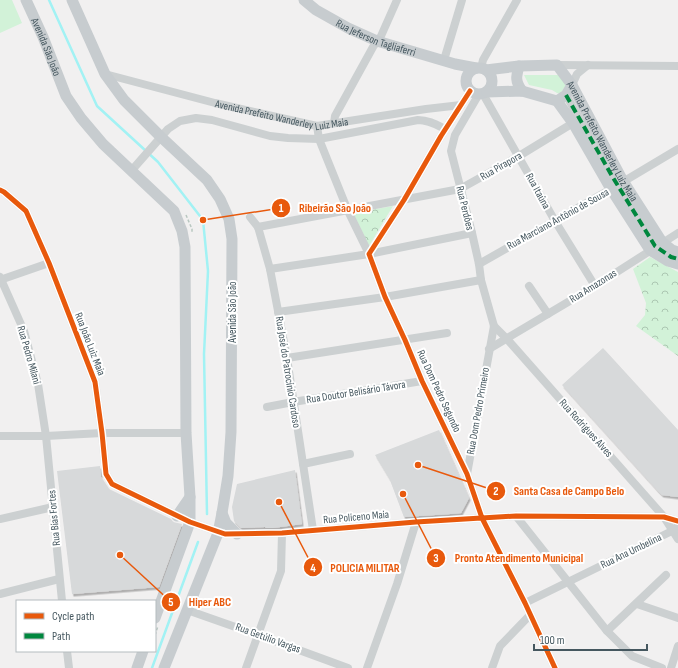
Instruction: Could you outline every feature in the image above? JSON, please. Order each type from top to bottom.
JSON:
[{"type":"main road","name":"Avenida São João","points":[[26,0],[43,37],[66,96],[81,118],[103,144],[134,167],[174,211],[182,230],[184,247],[186,433],[190,522],[158,605]]},
{"type":"main road","name":"Avenida São João","points":[[72,0],[105,74],[124,100],[158,140],[207,180],[220,199],[229,219],[232,239],[231,432],[228,476],[218,532],[164,668]]},
{"type":"main road","name":"Rua Jeferson Tagliaferri","points":[[306,1],[316,10],[348,28],[377,41],[455,64],[481,69]]},
{"type":"main road","points":[[455,64],[477,91]]},
{"type":"main road","points":[[477,91],[467,78],[468,74],[472,71],[519,66],[557,65]]},
{"type":"main road","name":"Avenida Prefeito Wanderley Luiz Maia","points":[[557,65],[572,85],[617,185]]},
{"type":"main road","points":[[519,66],[516,77],[517,84],[522,91]]},
{"type":"main road","points":[[477,91],[490,89],[493,81],[490,73],[481,69]]},
{"type":"main road","points":[[562,98],[572,85]]},
{"type":"main road","name":"Avenida Prefeito Wanderley Luiz Maia","points":[[477,91],[522,91],[562,98],[573,123],[617,185],[656,246],[668,261],[678,264]]},
{"type":"main road","name":"Avenida Prefeito Wanderley Luiz Maia","points":[[656,246],[678,252]]},
{"type":"main road","points":[[178,516],[190,497]]},
{"type":"main road","points":[[222,512],[226,523],[237,534]]},
{"type":"main road","points":[[137,668],[143,652]]},
{"type":"street","points":[[334,124],[335,116],[372,47],[381,36],[397,0]]},
{"type":"street","points":[[444,60],[462,0]]},
{"type":"street","points":[[481,69],[483,60],[517,0]]},
{"type":"street","points":[[557,65],[678,66]]},
{"type":"street","points":[[572,85],[577,74],[588,65]]},
{"type":"street","name":"Avenida Prefeito Wanderley Luiz Maia","points":[[105,74],[317,126],[461,105]]},
{"type":"street","points":[[369,254],[404,200],[461,105],[477,91]]},
{"type":"street","name":"Rua Itaúna","points":[[477,91],[519,156],[555,221],[595,286]]},
{"type":"street","name":"Rua Perdões","points":[[477,91],[455,135],[452,151],[479,264],[481,280],[494,326]]},
{"type":"street","points":[[562,98],[617,185]]},
{"type":"street","name":"Avenida Prefeito Wanderley Luiz Maia","points":[[134,167],[168,130],[180,121],[196,118],[212,120],[270,136],[288,138],[319,139],[418,120],[432,122],[446,129]]},
{"type":"street","name":"Rua Pirapora","points":[[258,227],[460,189],[519,156],[573,123]]},
{"type":"street","name":"Rua Dom Pedro Segundo","points":[[317,126],[319,139],[348,211],[369,254],[385,297],[422,381],[467,474],[482,518],[525,603],[555,668]]},
{"type":"street","name":"Rua Marciano Antônio de Sousa","points":[[479,264],[678,149]]},
{"type":"street","name":"Rua João Luiz Maia","points":[[0,190],[26,211],[49,263],[95,382],[106,474],[112,484],[190,522],[218,532]]},
{"type":"street","name":"Rua José do Patrocínio Cardoso","points":[[250,217],[258,227],[270,269],[287,358],[313,530]]},
{"type":"street","name":"Rua Amazonas","points":[[507,339],[595,286],[678,233]]},
{"type":"street","points":[[270,269],[369,254],[472,234]]},
{"type":"street","points":[[656,246],[671,257],[678,259]]},
{"type":"street","points":[[0,279],[49,263]]},
{"type":"street","name":"Rua Pedro Milani","points":[[0,279],[24,331],[38,384],[46,436]]},
{"type":"street","points":[[278,312],[385,297],[481,280]]},
{"type":"street","points":[[529,286],[548,314]]},
{"type":"street","points":[[489,349],[507,339],[494,326]]},
{"type":"street","name":"Rua Dom Pedro Primeiro","points":[[467,474],[494,326]]},
{"type":"street","points":[[287,358],[447,333]]},
{"type":"street","name":"Rua Rodrigues Alves","points":[[507,339],[675,528],[678,539]]},
{"type":"street","name":"Rua Doutor Belisário Távora","points":[[267,407],[422,381]]},
{"type":"street","points":[[0,436],[46,436],[102,433],[186,433]]},
{"type":"street","name":"Rua Bias Fortes","points":[[46,436],[62,600]]},
{"type":"street","points":[[457,453],[466,452],[471,455]]},
{"type":"street","points":[[303,464],[350,454]]},
{"type":"street","points":[[0,519],[52,507]]},
{"type":"street","points":[[516,516],[607,631],[632,656],[662,668]]},
{"type":"street","name":"Rua Policeno Maia","points":[[218,532],[225,534],[282,533],[416,522],[516,516],[664,517],[678,521]]},
{"type":"street","points":[[367,668],[397,584],[416,522]]},
{"type":"street","name":"Rua Ana Umbelina","points":[[525,603],[675,528]]},
{"type":"street","points":[[246,668],[281,570],[282,533]]},
{"type":"street","points":[[607,631],[666,575]]},
{"type":"street","points":[[0,594],[59,579]]},
{"type":"street","points":[[637,604],[678,618]]},
{"type":"street","name":"Rua Getúlio Vargas","points":[[187,610],[348,668]]},
{"type":"street","points":[[492,668],[500,646],[530,615]]},
{"type":"street","points":[[671,668],[678,646]]},
{"type":"street","points":[[67,652],[69,668]]},
{"type":"path","points":[[185,212],[192,229],[192,236]]},
{"type":"green space","points":[[0,0],[12,0],[22,23],[0,33]]},
{"type":"green space","points":[[524,75],[560,75],[566,85],[560,94],[552,90],[529,85]]},
{"type":"green space","points":[[393,206],[369,246],[353,213]]},
{"type":"green space","points":[[650,257],[678,272],[678,356],[636,326],[645,315],[646,303],[633,269]]},
{"type":"building","points":[[603,348],[678,430],[678,497],[662,495],[562,385]]},
{"type":"building","points":[[439,430],[469,498],[461,513],[404,517],[390,480],[375,455]]},
{"type":"building","points":[[100,466],[101,477],[109,489],[171,519],[173,522],[182,524],[159,587],[72,594],[57,471]]},
{"type":"building","points":[[295,470],[302,524],[273,528],[241,528],[234,521],[232,507],[237,484]]},
{"type":"waterway","points":[[49,0],[97,106],[158,162],[203,220],[208,271],[204,354],[207,514]]},
{"type":"waterway","points":[[152,668],[198,542]]},
{"type":"marked path","points":[[566,95],[612,176],[655,246],[671,257],[678,259]]},
{"type":"cycle path","points":[[470,91],[441,136],[404,200],[369,254],[385,297],[422,381],[467,474],[482,518],[525,603],[555,668]]},
{"type":"cycle path","points":[[0,190],[26,211],[49,263],[95,382],[106,474],[112,484],[190,522],[225,534],[282,533],[416,522],[516,516],[664,517],[678,521]]},
{"type":"place","name":"Ribeirão São João","points":[[203,220]]},
{"type":"place","name":"Santa Casa de Campo Belo","points":[[418,465]]},
{"type":"place","name":"Pronto Atendimento Municipal","points":[[403,494]]},
{"type":"place","name":"POLICIA MILITAR","points":[[279,502]]},
{"type":"place","name":"Hiper ABC","points":[[120,555]]}]
